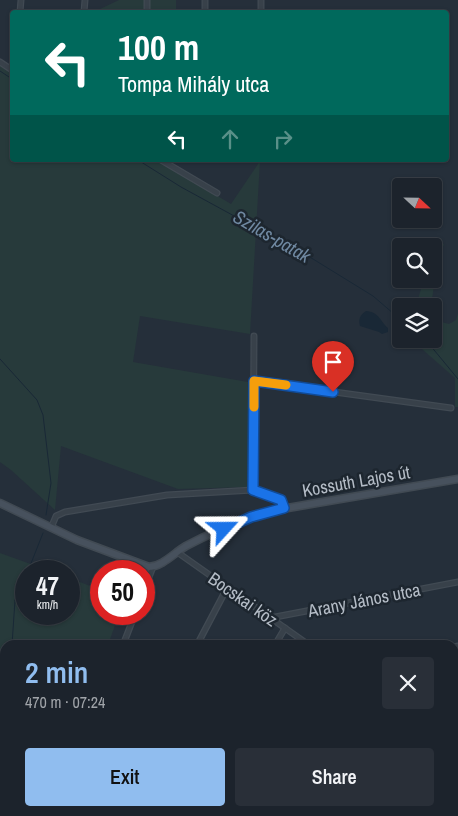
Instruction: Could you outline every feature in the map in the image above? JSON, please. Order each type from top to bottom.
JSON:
[{"type":"main road","name":"Kossuth Lajos út","points":[[155,566],[177,552],[251,517],[284,508],[458,478]]},
{"type":"main road","points":[[0,503],[77,540],[127,560]]},
{"type":"street","points":[[147,0],[147,10]]},
{"type":"street","points":[[163,162],[217,193]]},
{"type":"street","points":[[253,490],[254,336]]},
{"type":"street","points":[[254,381],[451,408]]},
{"type":"street","points":[[50,527],[56,516],[65,512],[168,494],[253,490],[281,500],[284,508]]},
{"type":"street","name":"Bocskai köz","points":[[177,552],[302,640]]},
{"type":"street","name":"Arany János utca","points":[[270,618],[458,582]]},
{"type":"street","points":[[200,640],[227,588]]},
{"type":"street","points":[[125,640],[131,625]]},
{"type":"street","points":[[278,640],[285,628]]},
{"type":"shaded area","points":[[119,0],[176,0],[176,10],[100,9]]},
{"type":"shaded area","points":[[0,65],[10,71],[10,162],[160,162],[231,204],[260,162],[250,334],[140,316],[133,362],[248,382],[248,487],[178,489],[61,446],[55,510],[0,462]]},
{"type":"shaded area","points":[[421,288],[434,288],[432,298],[418,298]]},
{"type":"shaded area","points":[[458,313],[458,407],[455,407],[455,378],[421,348],[442,348],[442,322],[449,324],[456,320]]},
{"type":"shaded area","points":[[0,553],[19,560],[15,560],[15,625],[80,625],[80,582],[90,586],[90,625],[115,625],[110,640],[0,640]]},
{"type":"water","points":[[366,311],[377,315],[388,328],[388,332],[382,334],[360,326],[360,317]]},
{"type":"waterway","name":"Szilas-patak","points":[[0,71],[10,78]]},
{"type":"waterway","name":"Szilas-patak","points":[[141,162],[181,187],[313,259],[373,296],[392,312]]},
{"type":"waterway","name":"Szilas-patak","points":[[432,348],[458,379]]},
{"type":"waterway","points":[[0,359],[37,400],[43,415],[51,483],[46,515]]},
{"type":"waterway","points":[[32,560],[43,533]]},
{"type":"waterway","points":[[12,640],[15,600]]},
{"type":"slow traffic","points":[[254,407],[254,381],[286,385]]},
{"type":"route","points":[[224,529],[251,517],[284,508],[281,500],[253,490],[254,381],[333,392]]}]
